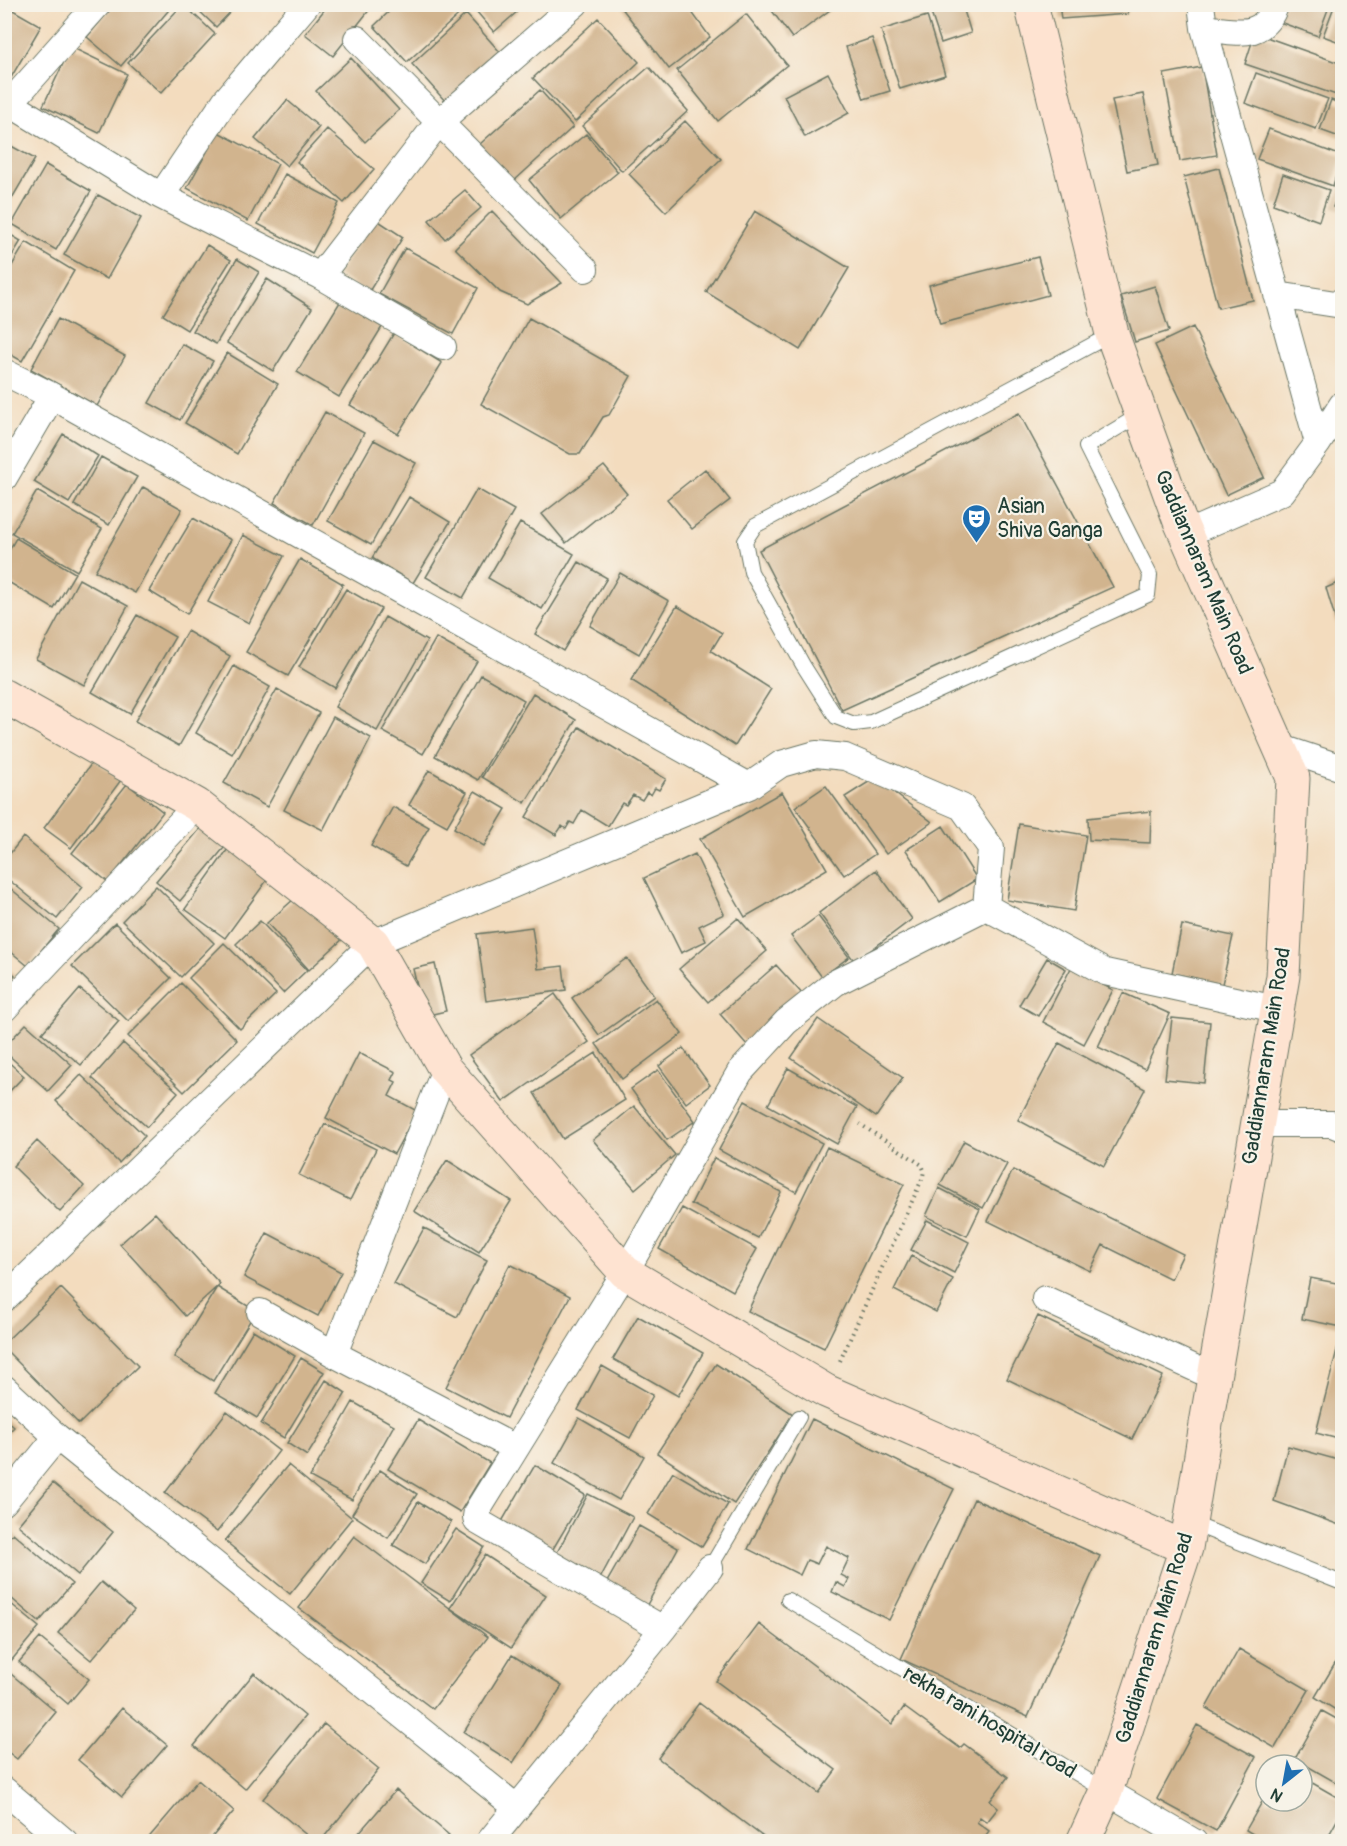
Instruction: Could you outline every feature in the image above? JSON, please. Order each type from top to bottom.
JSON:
[{"type":"main road","name":"Gaddiannaram Main Road","points":[[1031,4],[1112,334],[1179,519],[1293,778],[1283,976],[1189,1535],[1106,1791],[1083,1842]]},
{"type":"main road","points":[[4,696],[197,805],[373,943],[445,1069],[625,1272],[826,1391],[1189,1535]]},
{"type":"street","points":[[98,4],[7,101],[162,196],[320,276],[443,347]]},
{"type":"street","points":[[162,196],[225,101],[307,4]]},
{"type":"street","points":[[320,276],[438,123],[575,4]]},
{"type":"street","points":[[1203,16],[1250,32],[1265,24],[1276,4]]},
{"type":"street","points":[[1203,16],[1318,443]]},
{"type":"street","points":[[357,39],[585,269]]},
{"type":"street","points":[[1277,295],[1342,305]]},
{"type":"street","points":[[4,372],[52,396],[749,786]]},
{"type":"street","points":[[4,478],[52,396]]},
{"type":"street","points":[[1186,534],[1282,492],[1318,443],[1342,405]]},
{"type":"street","points":[[1279,747],[1342,768]]},
{"type":"street","points":[[4,1299],[373,943],[749,786],[781,764],[816,754],[845,757],[962,807],[992,848],[986,907]]},
{"type":"street","points":[[4,1009],[197,805]]},
{"type":"street","points":[[986,907],[1105,972],[1276,1009]]},
{"type":"street","points":[[663,1629],[477,1521],[477,1512],[625,1272],[741,1072],[786,1022],[835,983],[986,907]]},
{"type":"street","points":[[334,1354],[445,1069]]},
{"type":"street","points":[[1257,1124],[1332,1124],[1342,1128]]},
{"type":"street","points":[[1045,1299],[1214,1377]]},
{"type":"street","points":[[260,1312],[334,1354],[515,1448]]},
{"type":"street","points":[[4,1388],[57,1437],[518,1808]]},
{"type":"street","points":[[4,1502],[57,1437]]},
{"type":"street","points":[[489,1842],[710,1568]]},
{"type":"street","points":[[4,1790],[65,1842]]},
{"type":"street","name":"rekha rani hospital road","points":[[1106,1791],[1194,1842]]},
{"type":"lane","points":[[1112,334],[755,526],[745,542],[752,572],[803,665],[836,717],[854,724],[871,722],[1148,595],[1150,575],[1086,447],[1141,414]]},
{"type":"lane","points":[[710,1568],[800,1417]]},
{"type":"lane","points":[[1189,1535],[1342,1583]]},
{"type":"lane","name":"rekha rani hospital road","points":[[788,1600],[1106,1791]]},
{"type":"path","points":[[826,1391],[923,1177],[924,1170],[922,1165],[860,1124]]},
{"type":"building","points":[[115,4],[174,4],[121,66],[87,37]]},
{"type":"building","points":[[183,4],[215,34],[161,93],[128,63]]},
{"type":"building","points":[[192,4],[238,4],[216,27]]},
{"type":"building","points":[[329,4],[374,4],[333,56],[305,34]]},
{"type":"building","points":[[397,4],[463,4],[466,8],[407,62],[374,26]]},
{"type":"building","points":[[470,4],[512,4],[518,11],[494,32]]},
{"type":"building","points":[[624,4],[686,4],[710,37],[669,69],[621,7]]},
{"type":"building","points":[[767,4],[838,4],[792,38]]},
{"type":"building","points":[[928,4],[962,4],[971,33],[941,43]]},
{"type":"building","points":[[1059,4],[1127,4],[1128,14],[1061,19]]},
{"type":"building","points":[[1284,4],[1330,4],[1318,36],[1277,21]]},
{"type":"building","points":[[1335,4],[1342,4],[1342,43],[1323,36]]},
{"type":"building","points":[[4,5],[41,26],[9,81],[4,79]]},
{"type":"building","points":[[466,14],[500,52],[446,102],[412,64]]},
{"type":"building","points":[[746,14],[787,65],[718,121],[677,70]]},
{"type":"building","points":[[927,16],[945,75],[900,89],[881,30]]},
{"type":"building","points":[[598,18],[639,62],[575,122],[533,78]]},
{"type":"building","points":[[1255,33],[1342,64],[1342,97],[1245,64]]},
{"type":"building","points":[[872,38],[890,91],[864,99],[846,47]]},
{"type":"building","points":[[71,47],[127,74],[99,133],[43,106]]},
{"type":"building","points":[[351,58],[399,110],[365,142],[316,91]]},
{"type":"building","points":[[649,67],[688,111],[622,171],[582,126]]},
{"type":"building","points":[[1202,67],[1217,155],[1180,161],[1164,74]]},
{"type":"building","points":[[828,73],[849,113],[805,137],[784,96]]},
{"type":"building","points":[[1256,73],[1328,99],[1316,129],[1245,103]]},
{"type":"building","points":[[540,90],[573,127],[514,181],[480,144]]},
{"type":"building","points":[[1143,94],[1158,165],[1127,171],[1112,100]]},
{"type":"building","points":[[287,100],[319,127],[287,166],[255,139]]},
{"type":"building","points":[[1331,100],[1342,104],[1342,138],[1320,130]]},
{"type":"building","points":[[685,121],[721,159],[666,212],[629,174]]},
{"type":"building","points":[[327,129],[374,169],[344,203],[297,162]]},
{"type":"building","points":[[1269,129],[1342,156],[1333,186],[1257,159]]},
{"type":"building","points":[[218,132],[278,164],[248,221],[187,188]]},
{"type":"building","points":[[586,134],[618,172],[561,219],[529,180]]},
{"type":"building","points":[[4,142],[35,159],[4,212]]},
{"type":"building","points":[[46,165],[91,191],[56,250],[12,224]]},
{"type":"building","points":[[1219,168],[1253,300],[1218,308],[1184,177]]},
{"type":"building","points":[[285,174],[339,203],[312,253],[258,224]]},
{"type":"building","points":[[1283,174],[1329,190],[1319,221],[1273,204]]},
{"type":"building","points":[[1342,183],[1342,210],[1333,207]]},
{"type":"building","points":[[465,190],[481,208],[445,239],[429,220]]},
{"type":"building","points":[[98,195],[141,218],[107,279],[64,255]]},
{"type":"building","points":[[492,211],[562,283],[527,304],[500,292],[455,248]]},
{"type":"building","points":[[755,211],[849,268],[800,350],[706,292]]},
{"type":"building","points":[[374,218],[403,237],[368,293],[338,275]]},
{"type":"building","points":[[4,231],[21,241],[4,269]]},
{"type":"building","points":[[26,242],[74,271],[22,361],[4,351],[4,279]]},
{"type":"building","points":[[207,245],[231,260],[187,330],[163,315]]},
{"type":"building","points":[[405,248],[478,288],[453,334],[379,294]]},
{"type":"building","points":[[1038,257],[1048,295],[940,324],[929,285]]},
{"type":"building","points":[[237,259],[259,272],[216,344],[193,331]]},
{"type":"building","points":[[267,279],[312,308],[273,371],[227,343]]},
{"type":"building","points":[[1155,286],[1169,331],[1135,342],[1121,296]]},
{"type":"building","points":[[340,302],[382,327],[339,397],[297,372]]},
{"type":"building","points":[[529,318],[631,376],[609,415],[603,417],[580,454],[570,454],[481,404]]},
{"type":"building","points":[[58,319],[125,356],[97,406],[31,369]]},
{"type":"building","points":[[1193,327],[1264,477],[1226,495],[1155,345]]},
{"type":"building","points":[[394,333],[442,363],[398,434],[350,405]]},
{"type":"building","points":[[182,344],[213,361],[180,420],[149,403]]},
{"type":"building","points":[[227,353],[278,384],[237,454],[185,423]]},
{"type":"building","points":[[325,412],[364,433],[313,525],[274,503]]},
{"type":"building","points":[[1019,413],[1113,587],[842,710],[759,550]]},
{"type":"building","points":[[63,434],[98,456],[69,503],[34,482]]},
{"type":"building","points":[[374,440],[416,463],[371,545],[328,521]]},
{"type":"building","points":[[101,457],[137,477],[109,525],[74,505]]},
{"type":"building","points":[[604,466],[627,494],[566,543],[542,514]]},
{"type":"building","points":[[705,469],[730,500],[692,529],[667,499]]},
{"type":"building","points":[[143,487],[182,509],[135,593],[95,571]]},
{"type":"building","points":[[477,489],[514,510],[463,598],[426,577]]},
{"type":"building","points":[[37,491],[102,529],[77,571],[12,533]]},
{"type":"building","points":[[409,497],[450,522],[413,583],[372,558]]},
{"type":"building","points":[[193,518],[231,540],[187,614],[149,591]]},
{"type":"building","points":[[520,523],[574,554],[542,609],[488,578]]},
{"type":"building","points":[[243,535],[284,556],[249,623],[208,602]]},
{"type":"building","points":[[16,538],[75,573],[54,609],[5,580],[5,558]]},
{"type":"building","points":[[300,559],[343,584],[288,676],[246,652]]},
{"type":"building","points":[[579,562],[607,578],[563,651],[535,634]]},
{"type":"building","points":[[620,573],[669,601],[639,654],[590,626]]},
{"type":"building","points":[[79,579],[128,606],[84,685],[36,659]]},
{"type":"building","points":[[1342,581],[1342,641],[1326,588]]},
{"type":"building","points":[[346,589],[381,609],[335,688],[299,667]]},
{"type":"building","points":[[677,606],[722,633],[711,651],[771,689],[735,746],[631,680]]},
{"type":"building","points":[[137,615],[175,637],[130,714],[92,692]]},
{"type":"building","points":[[385,617],[427,641],[377,731],[335,707]]},
{"type":"building","points":[[187,631],[230,656],[179,746],[135,721]]},
{"type":"building","points":[[436,638],[477,661],[423,754],[382,731]]},
{"type":"building","points":[[234,666],[270,687],[232,754],[196,733]]},
{"type":"building","points":[[481,675],[524,700],[478,780],[435,756]]},
{"type":"building","points":[[277,689],[319,713],[267,807],[224,783]]},
{"type":"building","points":[[533,693],[576,720],[525,803],[482,777]]},
{"type":"building","points":[[333,717],[371,738],[323,830],[284,810]]},
{"type":"building","points":[[579,727],[666,779],[659,790],[655,788],[651,795],[647,792],[642,800],[633,795],[626,805],[622,803],[608,826],[582,810],[574,824],[570,822],[566,829],[562,826],[556,835],[526,817]]},
{"type":"building","points":[[94,760],[121,780],[71,848],[44,828]]},
{"type":"building","points":[[429,770],[467,792],[447,826],[409,805]]},
{"type":"building","points":[[875,778],[932,822],[886,854],[845,797]]},
{"type":"building","points":[[127,784],[163,812],[108,882],[72,853]]},
{"type":"building","points":[[826,786],[875,854],[844,875],[795,807]]},
{"type":"building","points":[[475,791],[506,809],[484,846],[454,828]]},
{"type":"building","points":[[782,792],[827,869],[745,917],[700,839]]},
{"type":"building","points":[[393,807],[429,827],[406,866],[371,846]]},
{"type":"building","points":[[1151,811],[1150,843],[1089,840],[1088,818]]},
{"type":"building","points":[[205,823],[228,843],[180,901],[156,881]]},
{"type":"building","points":[[1019,824],[1086,835],[1074,911],[1007,900]]},
{"type":"building","points":[[943,826],[977,879],[940,902],[906,850]]},
{"type":"building","points":[[23,837],[83,887],[57,919],[4,876],[4,861]]},
{"type":"building","points":[[230,846],[270,876],[225,938],[185,909]]},
{"type":"building","points":[[695,854],[724,914],[699,926],[706,941],[681,953],[644,878]]},
{"type":"building","points":[[876,870],[912,919],[855,962],[819,913]]},
{"type":"building","points":[[4,883],[59,929],[28,966],[4,946]]},
{"type":"building","points":[[156,886],[214,943],[181,977],[122,921]]},
{"type":"building","points":[[303,891],[345,937],[309,970],[267,923]]},
{"type":"building","points":[[818,916],[849,957],[822,977],[791,936]]},
{"type":"building","points":[[738,918],[767,951],[708,1002],[679,969]]},
{"type":"building","points":[[260,921],[307,970],[283,993],[236,944]]},
{"type":"building","points":[[115,923],[171,978],[128,1021],[72,966]]},
{"type":"building","points":[[1182,925],[1233,936],[1222,984],[1172,973]]},
{"type":"building","points":[[532,927],[538,969],[563,966],[566,990],[486,1001],[477,934]]},
{"type":"building","points":[[224,943],[276,994],[240,1029],[189,978]]},
{"type":"building","points":[[627,958],[654,996],[599,1035],[572,998]]},
{"type":"building","points":[[1047,958],[1066,969],[1038,1016],[1019,1005]]},
{"type":"building","points":[[435,964],[446,1011],[424,1016],[413,969]]},
{"type":"building","points":[[776,965],[805,997],[748,1046],[720,1014]]},
{"type":"building","points":[[4,966],[15,975],[4,986]]},
{"type":"building","points":[[1071,968],[1113,990],[1084,1044],[1043,1022]]},
{"type":"building","points":[[181,983],[237,1040],[184,1092],[128,1036]]},
{"type":"building","points":[[80,989],[119,1021],[81,1065],[42,1033]]},
{"type":"building","points":[[1123,993],[1170,1014],[1145,1069],[1098,1047]]},
{"type":"building","points":[[555,994],[589,1042],[503,1102],[469,1055]]},
{"type":"building","points":[[656,999],[682,1034],[622,1079],[596,1044]]},
{"type":"building","points":[[1172,1018],[1210,1022],[1204,1083],[1165,1079]]},
{"type":"building","points":[[818,1019],[903,1078],[876,1117],[791,1058]]},
{"type":"building","points":[[26,1024],[72,1065],[48,1091],[4,1051],[4,1047]]},
{"type":"building","points":[[123,1043],[178,1092],[147,1127],[92,1078]]},
{"type":"building","points":[[1059,1043],[1145,1089],[1104,1166],[1018,1120]]},
{"type":"building","points":[[683,1048],[710,1085],[686,1103],[659,1066]]},
{"type":"building","points":[[359,1053],[396,1072],[392,1080],[396,1082],[389,1096],[417,1111],[394,1154],[326,1118]]},
{"type":"building","points":[[596,1053],[625,1100],[563,1139],[534,1093]]},
{"type":"building","points":[[4,1058],[24,1076],[4,1097]]},
{"type":"building","points":[[788,1068],[857,1107],[837,1144],[768,1105]]},
{"type":"building","points":[[658,1070],[695,1121],[667,1140],[631,1089]]},
{"type":"building","points":[[81,1075],[145,1136],[119,1163],[56,1101]]},
{"type":"building","points":[[745,1101],[822,1143],[796,1192],[719,1150]]},
{"type":"building","points":[[634,1106],[675,1155],[635,1189],[593,1140]]},
{"type":"building","points":[[325,1124],[376,1149],[350,1200],[299,1175]]},
{"type":"building","points":[[37,1141],[84,1186],[60,1212],[13,1166]]},
{"type":"building","points":[[964,1141],[1007,1164],[983,1208],[940,1185]]},
{"type":"building","points":[[827,1147],[904,1184],[824,1348],[748,1311]]},
{"type":"building","points":[[714,1158],[781,1192],[758,1238],[691,1204]]},
{"type":"building","points":[[447,1160],[511,1201],[479,1252],[414,1211]]},
{"type":"building","points":[[1013,1170],[1183,1254],[1171,1279],[1103,1245],[1090,1271],[988,1221]]},
{"type":"building","points":[[939,1188],[980,1209],[967,1236],[926,1216]]},
{"type":"building","points":[[682,1208],[757,1249],[733,1291],[659,1249]]},
{"type":"building","points":[[155,1213],[220,1284],[185,1316],[120,1244]]},
{"type":"building","points":[[927,1220],[969,1242],[954,1273],[911,1250]]},
{"type":"building","points":[[424,1228],[487,1260],[457,1317],[394,1284]]},
{"type":"building","points":[[267,1233],[341,1272],[318,1316],[244,1277]]},
{"type":"building","points":[[911,1256],[953,1279],[936,1312],[894,1290]]},
{"type":"building","points":[[510,1264],[570,1296],[506,1418],[446,1387]]},
{"type":"building","points":[[1310,1278],[1342,1284],[1342,1327],[1302,1319]]},
{"type":"building","points":[[217,1287],[256,1311],[213,1381],[174,1357]]},
{"type":"building","points":[[61,1288],[138,1366],[79,1424],[4,1348],[4,1343]]},
{"type":"building","points":[[638,1316],[703,1353],[678,1396],[613,1359]]},
{"type":"building","points":[[1038,1316],[1163,1376],[1132,1439],[1007,1379]]},
{"type":"building","points":[[253,1330],[295,1356],[257,1418],[215,1393]]},
{"type":"building","points":[[1340,1338],[1342,1338],[1342,1440],[1316,1433]]},
{"type":"building","points":[[301,1358],[324,1372],[284,1438],[261,1424]]},
{"type":"building","points":[[716,1364],[793,1414],[734,1504],[657,1453]]},
{"type":"building","points":[[602,1366],[653,1395],[630,1438],[578,1410]]},
{"type":"building","points":[[326,1380],[346,1393],[307,1456],[287,1443]]},
{"type":"building","points":[[353,1402],[394,1425],[352,1500],[310,1477]]},
{"type":"building","points":[[227,1411],[279,1451],[217,1532],[165,1493]]},
{"type":"building","points":[[4,1418],[14,1427],[4,1437]]},
{"type":"building","points":[[579,1418],[644,1456],[619,1500],[554,1463]]},
{"type":"building","points":[[812,1419],[954,1489],[889,1620],[832,1592],[836,1582],[845,1587],[849,1579],[841,1575],[849,1558],[826,1546],[817,1564],[807,1560],[800,1575],[748,1549]]},
{"type":"building","points":[[418,1420],[490,1463],[460,1512],[388,1469]]},
{"type":"building","points":[[1288,1446],[1342,1461],[1342,1526],[1274,1501]]},
{"type":"building","points":[[288,1465],[352,1518],[290,1594],[225,1541]]},
{"type":"building","points":[[535,1465],[585,1495],[547,1559],[497,1530]]},
{"type":"building","points":[[380,1470],[417,1494],[388,1538],[352,1514]]},
{"type":"building","points":[[673,1472],[728,1504],[702,1547],[648,1514]]},
{"type":"building","points":[[53,1483],[113,1532],[78,1575],[18,1525]]},
{"type":"building","points":[[588,1494],[633,1517],[596,1586],[552,1562]]},
{"type":"building","points":[[974,1499],[1100,1556],[1028,1717],[901,1659]]},
{"type":"building","points":[[418,1502],[451,1522],[425,1564],[393,1545]]},
{"type":"building","points":[[639,1526],[678,1548],[643,1612],[603,1589]]},
{"type":"building","points":[[456,1529],[484,1547],[450,1601],[421,1583]]},
{"type":"building","points":[[13,1533],[72,1584],[39,1622],[4,1592],[4,1543]]},
{"type":"building","points":[[354,1536],[488,1637],[433,1709],[299,1608]]},
{"type":"building","points":[[485,1555],[546,1595],[511,1648],[450,1608]]},
{"type":"building","points":[[101,1582],[134,1610],[91,1660],[58,1633]]},
{"type":"building","points":[[4,1598],[39,1627],[6,1667],[4,1666]]},
{"type":"building","points":[[759,1624],[892,1724],[904,1707],[960,1748],[964,1744],[1008,1777],[990,1801],[998,1808],[987,1822],[980,1817],[977,1822],[989,1831],[981,1842],[770,1842],[658,1758],[699,1703],[819,1793],[836,1770],[716,1681]]},
{"type":"building","points":[[40,1638],[89,1679],[68,1704],[19,1662]]},
{"type":"building","points":[[1239,1649],[1309,1690],[1275,1748],[1206,1708]]},
{"type":"building","points":[[1342,1652],[1342,1714],[1315,1697]]},
{"type":"building","points":[[512,1655],[562,1686],[513,1763],[464,1732]]},
{"type":"building","points":[[254,1673],[305,1716],[245,1789],[194,1746]]},
{"type":"building","points":[[11,1674],[56,1712],[17,1759],[4,1749],[4,1681]]},
{"type":"building","points":[[122,1708],[167,1745],[122,1797],[78,1760]]},
{"type":"building","points":[[1322,1711],[1342,1722],[1342,1786],[1314,1770],[1314,1753],[1298,1753]]},
{"type":"building","points":[[324,1724],[379,1769],[320,1842],[315,1842],[263,1799]]},
{"type":"building","points":[[1197,1725],[1254,1756],[1254,1761],[1216,1831],[1157,1799]]},
{"type":"building","points":[[198,1780],[234,1811],[208,1842],[145,1842]]},
{"type":"building","points":[[1314,1784],[1342,1800],[1342,1811],[1325,1842],[1266,1842],[1246,1830],[1256,1813],[1314,1813]]},
{"type":"building","points":[[396,1790],[449,1835],[443,1842],[351,1842]]},
{"type":"place","name":"Asian Shiva Ganga","points":[[976,544]]}]
